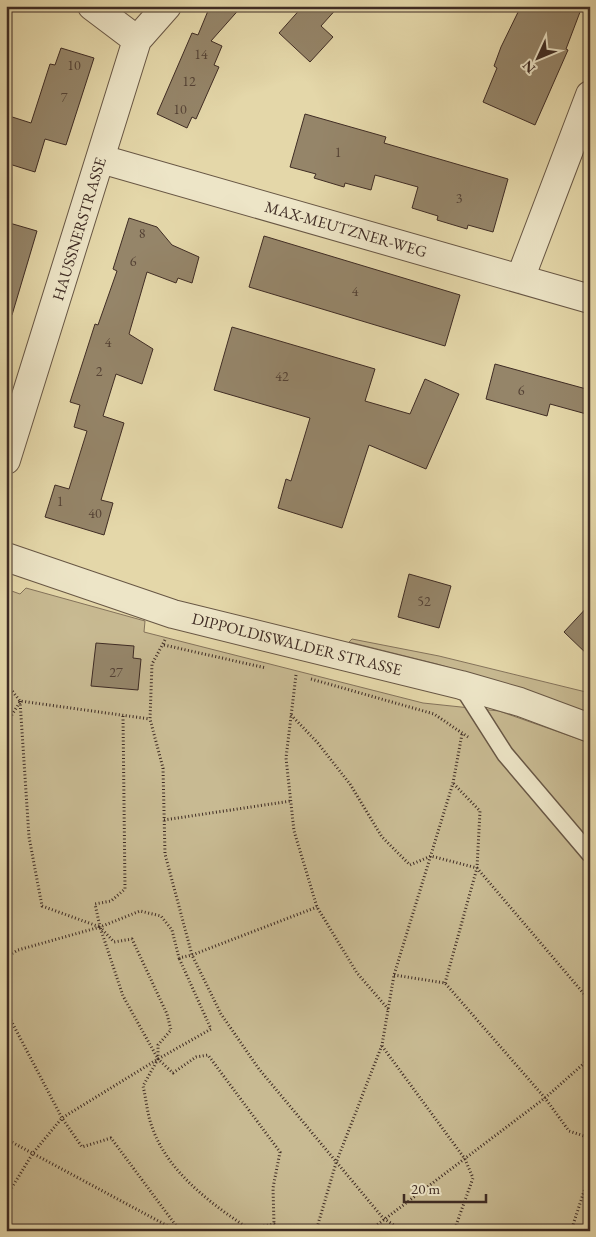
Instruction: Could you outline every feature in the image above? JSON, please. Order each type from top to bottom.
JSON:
[{"type":"street","points":[[92,6],[138,40]]},
{"type":"street","name":"HAUSSNERSTRASSE","points":[[6,460],[138,40],[167,6]]},
{"type":"street","points":[[520,279],[590,96]]},
{"type":"street","name":"MAX-MEUTZNER-WEG","points":[[101,159],[590,299]]},
{"type":"street","name":"DIPPOLDISWALDER STRASSE","points":[[6,557],[173,614],[461,685],[520,702],[590,728]]},
{"type":"lane","points":[[461,685],[505,754],[590,854]]},
{"type":"path","points":[[173,614],[164,645],[152,664],[150,719],[163,768],[165,854],[192,955],[220,1014],[259,1069],[383,1218],[403,1231]]},
{"type":"path","points":[[164,645],[268,668]]},
{"type":"path","points":[[287,673],[434,714],[462,734],[505,754]]},
{"type":"path","points":[[296,675],[286,758],[294,831],[317,907],[357,973],[389,1010]]},
{"type":"path","points":[[6,683],[20,701],[29,837],[42,906],[100,927],[114,942],[132,939],[160,997],[172,1030],[158,1045],[158,1059],[143,1086],[151,1125],[173,1166],[216,1206],[249,1229],[274,1224]]},
{"type":"path","points":[[20,701],[150,719]]},
{"type":"path","points":[[6,724],[20,701]]},
{"type":"path","points":[[291,715],[317,742],[350,784],[382,837],[410,864],[432,856],[477,868],[590,1001]]},
{"type":"path","points":[[123,716],[125,889],[111,901],[94,904],[100,927],[123,996],[158,1059],[173,1073],[196,1057],[208,1055],[280,1152],[273,1188],[274,1224],[281,1231]]},
{"type":"path","points":[[316,1231],[336,1163],[382,1045],[394,975],[453,783],[462,734]]},
{"type":"path","points":[[446,983],[477,868],[480,812],[453,783]]},
{"type":"path","points":[[164,820],[291,800]]},
{"type":"path","points":[[6,894],[10,910],[6,913]]},
{"type":"path","points":[[179,958],[192,955],[317,907]]},
{"type":"path","points":[[6,957],[18,950],[100,927],[140,911],[161,916],[172,930],[179,958],[211,1029],[62,1118],[33,1152],[6,1197]]},
{"type":"path","points":[[394,975],[446,983],[545,1098],[569,1131],[590,1138]]},
{"type":"path","points":[[6,1011],[62,1118],[82,1147],[112,1138],[178,1231]]},
{"type":"path","points":[[382,1045],[465,1159],[473,1178],[454,1231]]},
{"type":"path","points":[[369,1231],[383,1218],[545,1098],[590,1058]]},
{"type":"path","points":[[6,1100],[6,1107]]},
{"type":"path","points":[[6,1139],[178,1231]]},
{"type":"path","points":[[571,1231],[590,1173]]},
{"type":"shaded area","points":[[26,588],[145,621],[144,632],[423,703],[499,711],[590,743],[590,1231],[6,1231],[6,589],[20,594]]},
{"type":"shaded area","points":[[352,639],[439,656],[590,693],[590,714],[523,690],[437,664],[349,642]]},
{"type":"building","points":[[210,6],[242,6],[211,41],[222,46],[214,65],[219,67],[196,119],[192,117],[187,128],[157,114],[192,33],[198,35]]},
{"type":"building","points":[[303,6],[339,6],[321,26],[333,37],[310,62],[279,33]]},
{"type":"building","points":[[521,6],[567,6],[580,12],[566,49],[568,50],[535,125],[483,102],[497,68],[494,66],[501,47]]},
{"type":"building","points":[[61,48],[94,58],[66,145],[45,139],[35,172],[6,163],[6,115],[31,123],[50,64],[55,65]]},
{"type":"building","points":[[305,114],[386,137],[384,143],[508,179],[493,232],[468,225],[467,229],[437,220],[438,216],[412,208],[418,187],[375,175],[371,190],[345,183],[344,187],[314,178],[316,174],[290,167]]},
{"type":"building","points":[[129,218],[157,227],[172,245],[199,257],[192,283],[178,278],[176,283],[147,272],[129,334],[153,349],[142,384],[116,374],[103,416],[124,423],[101,500],[113,503],[104,535],[45,517],[55,485],[69,489],[87,431],[74,427],[80,405],[70,402],[95,324],[98,325],[117,271],[113,269]]},
{"type":"building","points":[[6,222],[37,231],[12,315],[6,314]]},
{"type":"building","points":[[264,236],[460,295],[445,346],[249,287]]},
{"type":"building","points":[[232,327],[375,369],[365,401],[410,414],[425,379],[459,394],[426,469],[369,445],[342,528],[278,508],[286,479],[291,481],[310,418],[214,390]]},
{"type":"building","points":[[495,364],[590,390],[590,415],[550,404],[547,416],[486,399]]},
{"type":"building","points":[[409,574],[451,586],[439,628],[398,617]]},
{"type":"building","points":[[590,604],[590,657],[564,632]]},
{"type":"building","points":[[96,643],[134,646],[133,658],[141,659],[138,690],[91,686]]}]
